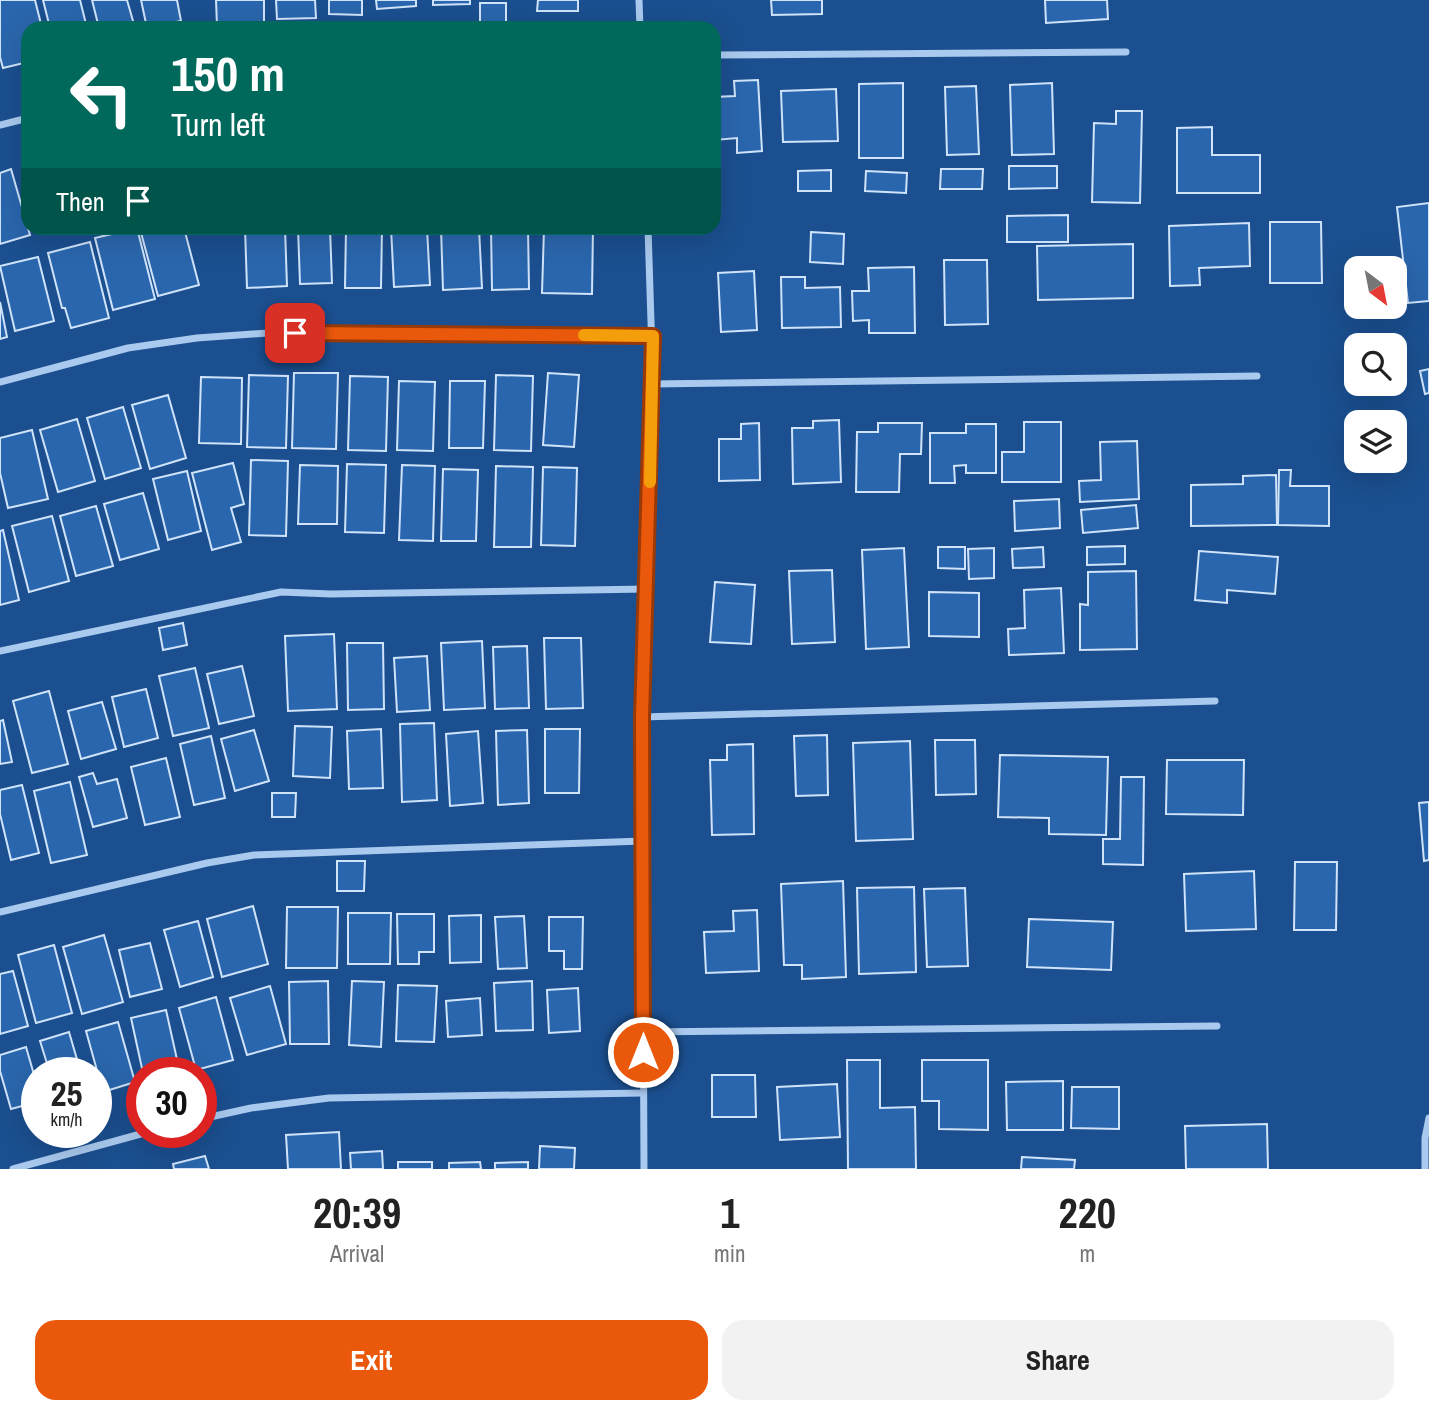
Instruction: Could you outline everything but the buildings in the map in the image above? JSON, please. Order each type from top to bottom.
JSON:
[{"type":"street","points":[[639,0],[640,21]]},
{"type":"street","points":[[721,55],[1126,52]]},
{"type":"street","points":[[0,125],[21,120]]},
{"type":"street","points":[[644,1169],[642,717],[653,384],[649,235]]},
{"type":"street","points":[[0,382],[128,348],[197,338],[268,332],[653,336]]},
{"type":"street","points":[[653,384],[1257,376]]},
{"type":"street","points":[[0,651],[281,592],[331,594],[647,589]]},
{"type":"street","points":[[642,717],[1216,701]]},
{"type":"street","points":[[0,912],[207,863],[254,855],[643,841]]},
{"type":"street","points":[[643,1032],[1217,1026]]},
{"type":"street","points":[[217,1115],[251,1108],[329,1098],[643,1093]]},
{"type":"street","points":[[1425,1169],[1424,1138],[1429,1118]]},
{"type":"street","points":[[13,1169],[126,1138]]},
{"type":"slow traffic","points":[[584,335],[653,336],[650,482]]},
{"type":"route","points":[[295,333],[653,336],[642,717],[643,1052]]}]
